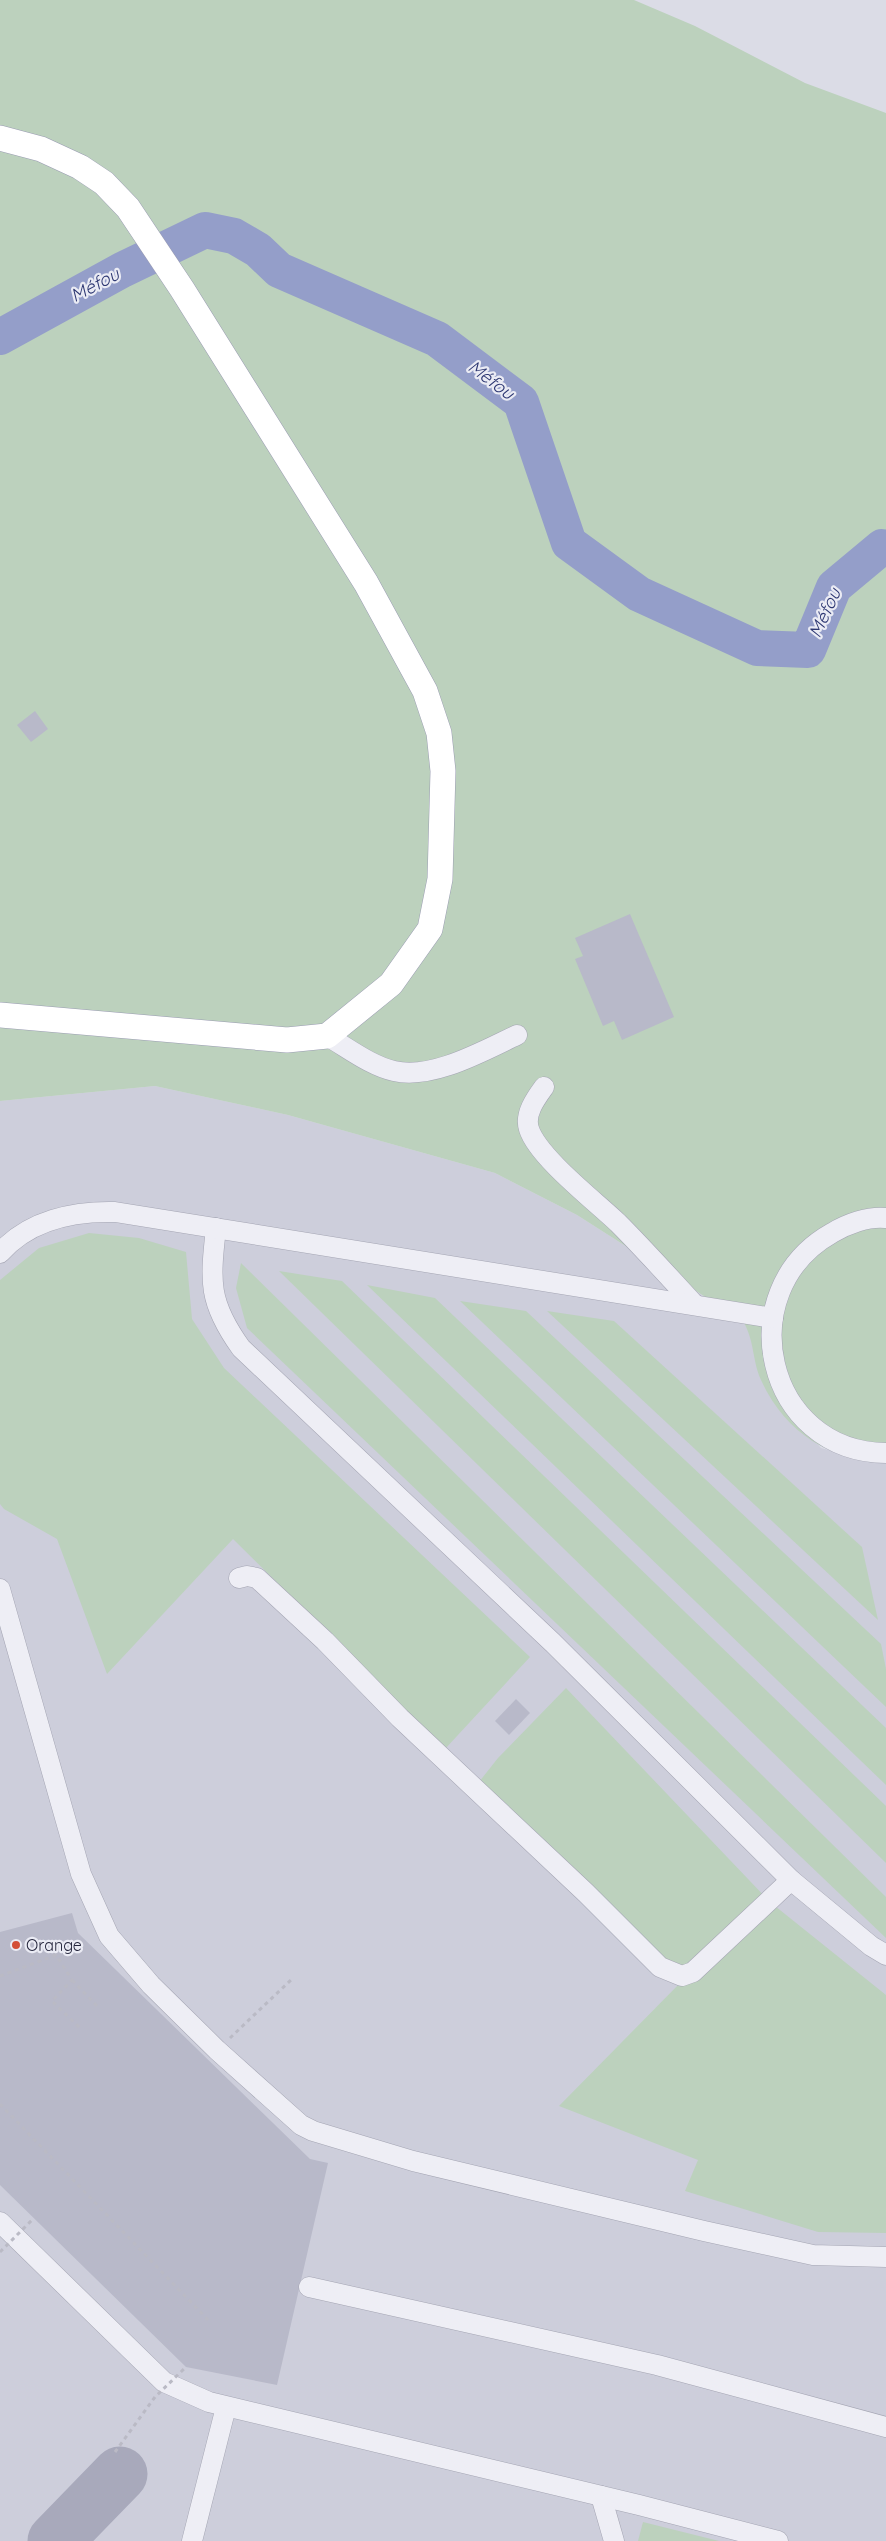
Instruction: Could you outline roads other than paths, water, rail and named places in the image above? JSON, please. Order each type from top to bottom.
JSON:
[{"type":"main road","points":[[0,138],[41,149],[80,167],[104,183],[128,208],[182,288],[366,583],[425,691],[439,732],[443,771],[440,879],[430,929],[391,984],[327,1036],[287,1040],[0,1015]]},
{"type":"street","points":[[327,1036],[376,1064],[395,1072],[422,1072],[463,1060],[517,1036]]},
{"type":"street","points":[[544,1087],[531,1106],[528,1127],[537,1143],[564,1173],[634,1240],[694,1304]]},
{"type":"street","points":[[0,1253],[7,1245],[35,1226],[66,1215],[89,1211],[116,1212],[773,1318]]},
{"type":"street","points":[[886,1218],[846,1225],[816,1242],[792,1266],[777,1297],[773,1318],[771,1351],[783,1390],[794,1408],[808,1423],[843,1445],[863,1451],[886,1454]]},
{"type":"street","points":[[216,1228],[210,1276],[215,1301],[225,1326],[242,1348],[553,1644],[791,1880],[872,1946],[886,1955]]},
{"type":"street","points":[[239,1578],[247,1576],[258,1578],[387,1706],[586,1893],[660,1967],[682,1976],[693,1972],[791,1880]]},
{"type":"street","points":[[0,1589],[81,1874],[109,1936],[151,1986],[217,2050],[301,2124],[313,2131],[413,2162],[704,2231],[813,2255],[886,2257]]},
{"type":"street","points":[[0,2222],[164,2382],[209,2402],[601,2496],[778,2541]]},
{"type":"street","points":[[309,2287],[657,2365],[886,2427]]},
{"type":"street","points":[[192,2541],[226,2407]]},
{"type":"street","points":[[601,2496],[614,2541]]},
{"type":"waterway","name":"Méfou","points":[[0,337],[122,270],[205,230],[234,236],[258,250],[279,270],[437,339],[521,402],[569,543],[639,594],[757,648],[808,650],[834,587],[882,547],[886,548]]},
{"type":"place","name":"Orange","points":[[16,1945]]}]
